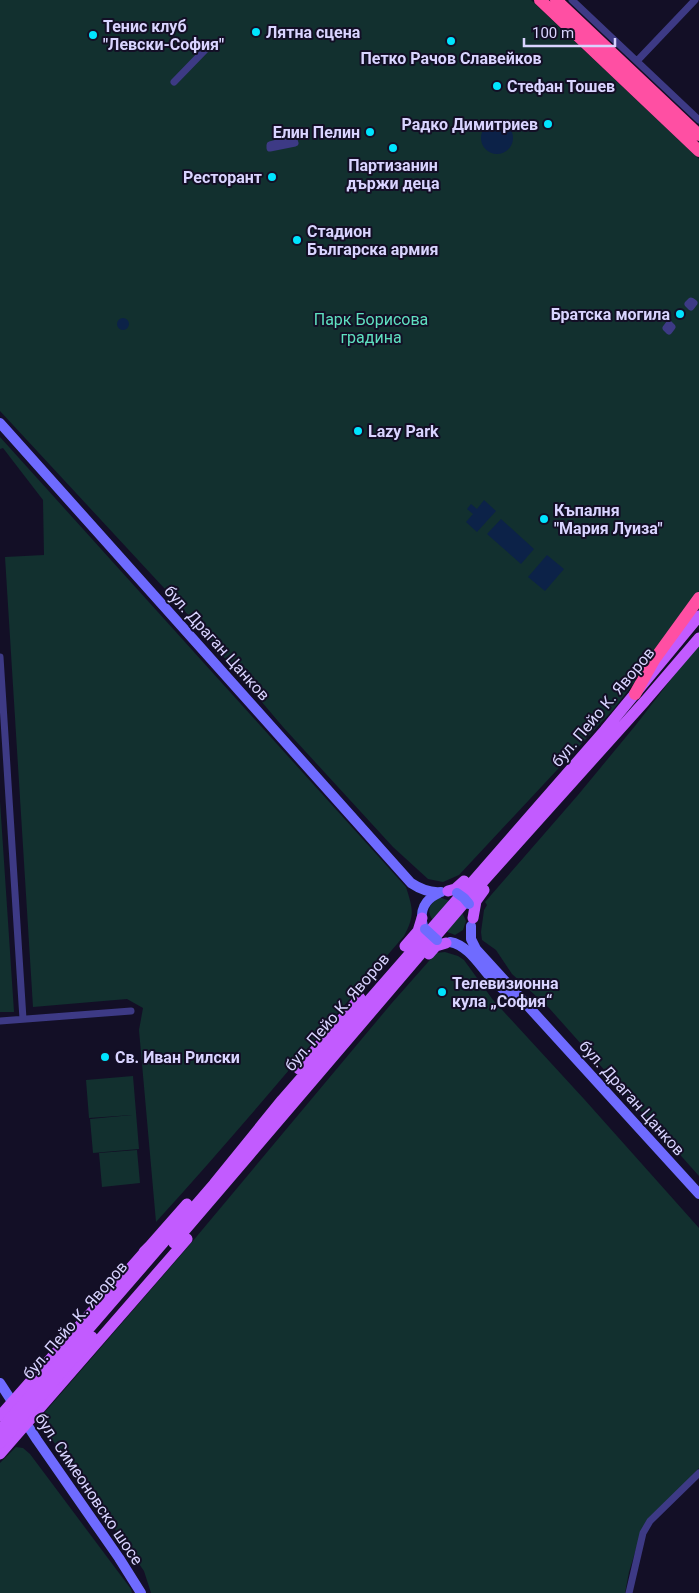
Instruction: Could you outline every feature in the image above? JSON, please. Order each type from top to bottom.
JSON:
[{"type":"highway","points":[[540,0],[699,151]]},
{"type":"highway","points":[[556,0],[699,135]]},
{"type":"highway","points":[[635,694],[654,660],[699,598]]},
{"type":"main road","name":"бул. Драган Цанков","points":[[0,423],[411,883],[421,902],[423,920]]},
{"type":"main road","name":"бул. Пейо К. Яворов","points":[[609,734],[635,694],[699,616]]},
{"type":"main road","name":"бул. Пейо К. Яворов","points":[[0,1443],[89,1335],[217,1187],[282,1100],[609,734],[699,638]]},
{"type":"main road","points":[[0,1416],[251,1132],[308,1058],[404,948],[418,930],[429,900],[455,889],[465,881],[538,796],[590,742],[609,734]]},
{"type":"main road","points":[[0,1454],[161,1269],[436,946],[464,937],[472,922],[475,904],[479,895],[570,794],[604,753],[609,734]]},
{"type":"main road","name":"бул. Драган Цанков","points":[[411,883],[426,891],[449,892]]},
{"type":"main road","points":[[449,892],[464,898],[469,904],[472,922]]},
{"type":"main road","points":[[423,920],[444,942]]},
{"type":"main road","name":"бул. Драган Цанков","points":[[472,922],[471,939],[476,949],[699,1194]]},
{"type":"main road","name":"бул. Драган Цанков","points":[[444,942],[455,943],[465,949],[503,989],[542,1022]]},
{"type":"main road","points":[[161,1269],[217,1187],[251,1132]]},
{"type":"main road","points":[[144,1252],[266,1144]]},
{"type":"main road","name":"бул. Пейо К. Яворов","points":[[0,1430],[89,1335]]},
{"type":"main road","name":"бул. Симеоновско шосе","points":[[0,1383],[141,1593]]},
{"type":"street","points":[[572,0],[698,116]]},
{"type":"street","points":[[637,61],[694,1]]},
{"type":"street","points":[[174,82],[206,49]]},
{"type":"street","points":[[0,656],[23,1019]]},
{"type":"street","points":[[0,1021],[131,1011]]},
{"type":"street","points":[[629,1593],[643,1533],[650,1521],[699,1472]]},
{"type":"green space","name":"Парк Борисова градина","points":[[0,0],[531,0],[699,159],[699,591],[613,710],[459,875],[443,882],[428,879],[393,847],[283,727],[177,602],[0,411]]},
{"type":"green space","points":[[0,437],[406,887],[412,912],[410,923],[404,936],[156,1222],[139,1030],[143,1008],[127,999],[33,1007],[5,557],[44,555],[43,500],[3,448],[0,449]]},
{"type":"green space","points":[[699,643],[699,1176],[549,1008],[512,974],[496,950],[482,940],[481,932],[484,910],[487,905],[485,902],[578,795],[635,726]]},
{"type":"green space","points":[[0,801],[14,1012],[0,1012]]},
{"type":"green space","points":[[439,897],[450,901],[433,920],[429,910]]},
{"type":"green space","points":[[462,912],[466,921],[463,930],[455,935],[445,931]]},
{"type":"green space","points":[[445,952],[464,960],[493,1000],[699,1228],[699,1468],[648,1523],[637,1546],[625,1593],[151,1593],[144,1571],[49,1435],[44,1420],[45,1412],[187,1248],[391,1004],[436,953]]},
{"type":"green space","points":[[133,1076],[139,1149],[93,1153],[90,1119],[132,1115],[89,1118],[86,1080]]},
{"type":"green space","points":[[137,1150],[140,1183],[102,1187],[99,1153]]},
{"type":"green space","points":[[16,1447],[23,1448],[30,1454],[131,1589],[132,1593],[0,1593],[0,1463]]},
{"type":"water","points":[[497,122],[503,123],[508,127],[512,132],[512,144],[508,149],[503,153],[497,154],[491,153],[486,149],[482,144],[481,138],[482,132],[486,127],[491,123]]},
{"type":"water","points":[[121,318],[125,318],[129,324],[125,330],[121,330],[117,326],[117,322]]},
{"type":"water","points":[[484,500],[496,511],[477,532],[466,522],[473,514],[467,509],[471,504],[477,509]]},
{"type":"water","points":[[501,519],[534,549],[521,564],[487,534]]},
{"type":"water","points":[[547,555],[564,569],[545,591],[528,577]]},
{"type":"place","name":"Лятна сцена","points":[[256,32]]},
{"type":"place","name":"Тенис клуб \"Левски-София\"","points":[[93,35]]},
{"type":"place","name":"Петко Рачов Славейков","points":[[451,41]]},
{"type":"place","name":"Стефан Тошев","points":[[497,86]]},
{"type":"place","name":"Радко Димитриев","points":[[548,124]]},
{"type":"place","name":"Елин Пелин","points":[[370,132]]},
{"type":"place","name":"Партизанин държи деца","points":[[393,148]]},
{"type":"place","name":"Ресторант","points":[[272,177]]},
{"type":"place","name":"Стадион Българска армия","points":[[297,240]]},
{"type":"place","name":"Братска могила","points":[[680,314]]},
{"type":"place","name":"Lazy Park","points":[[358,431]]},
{"type":"place","name":"Къпалня \"Мария Луиза\"","points":[[544,519]]},
{"type":"place","name":"Телевизионна кула „София“","points":[[442,992]]},
{"type":"place","name":"Св. Иван Рилски","points":[[105,1057]]}]
